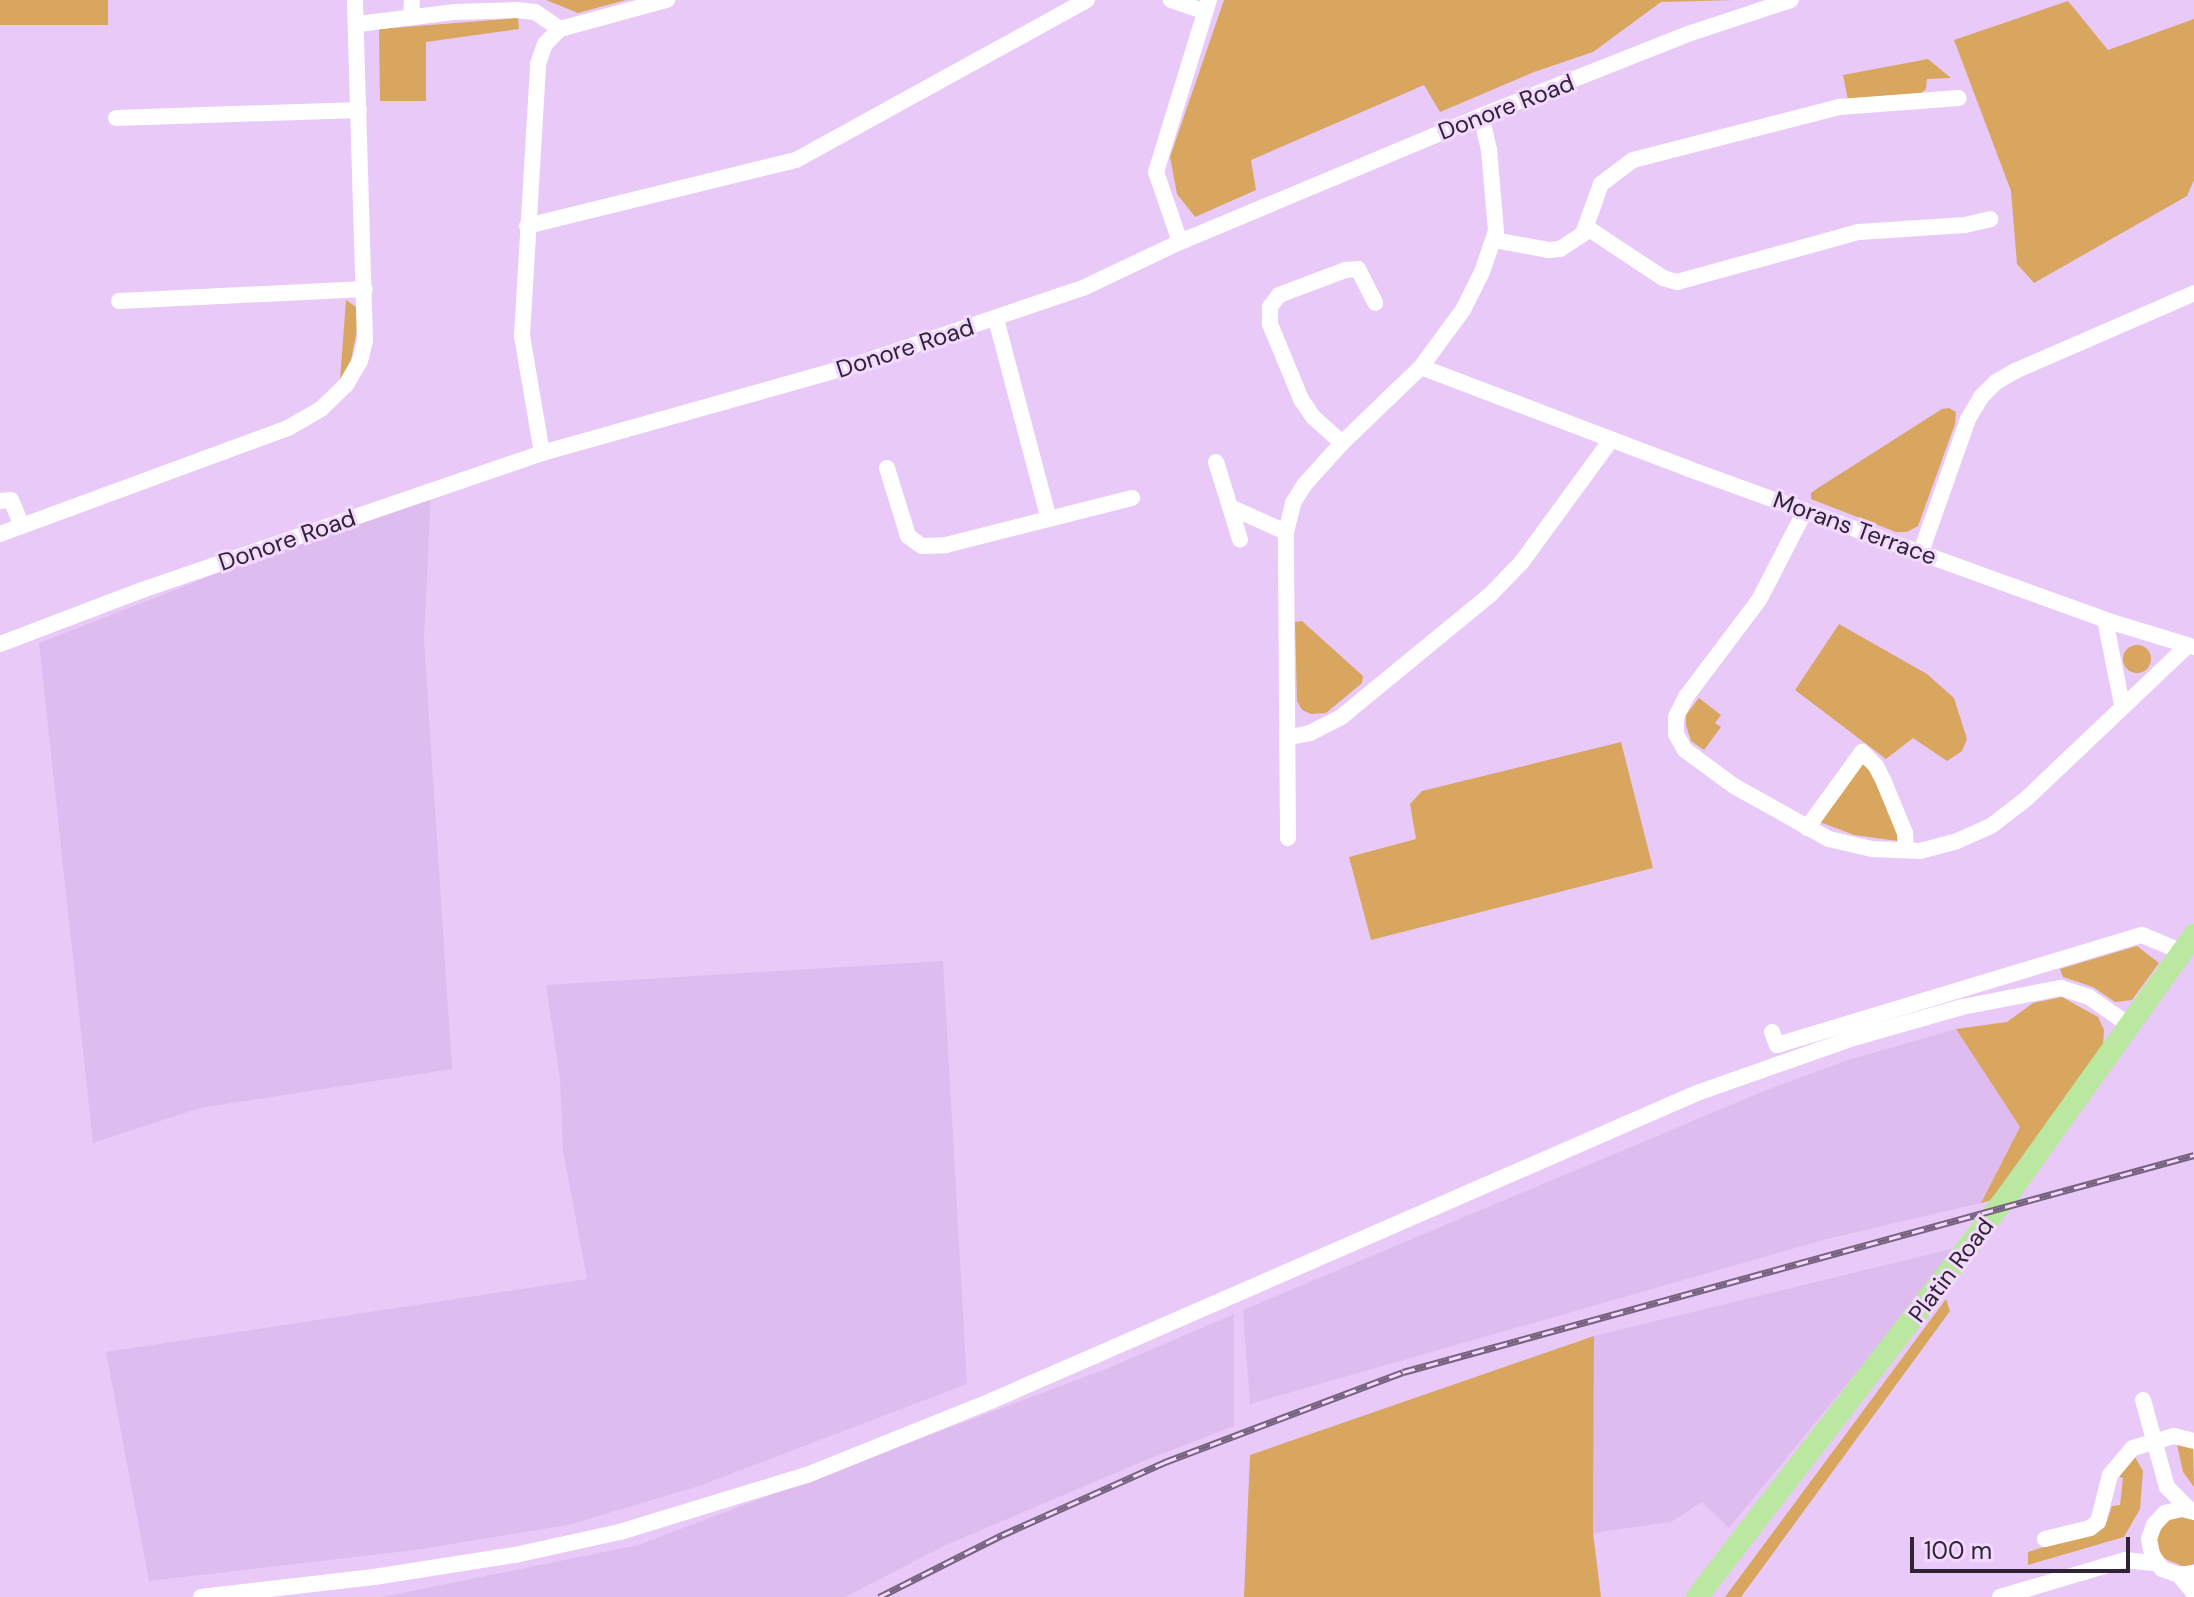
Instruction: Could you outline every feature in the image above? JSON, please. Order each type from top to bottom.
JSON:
[{"type":"main road","name":"Platin Road","points":[[1697,1597],[2001,1204],[2132,1027],[2188,944]]},
{"type":"street","points":[[0,534],[288,428],[322,408],[346,385],[360,361],[365,341],[355,0]]},
{"type":"street","points":[[411,17],[412,0]]},
{"type":"street","points":[[542,453],[522,336],[538,64],[545,44],[560,29],[667,0]]},
{"type":"street","points":[[527,226],[796,160],[1087,0]]},
{"type":"street","points":[[1171,0],[1207,6],[1156,172],[1180,242]]},
{"type":"street","name":"Donore Road","points":[[0,644],[142,590],[542,453],[719,405],[996,319],[1083,288],[1180,242],[1481,116],[1691,33],[1791,0]]},
{"type":"street","points":[[358,24],[516,10],[535,12],[560,29]]},
{"type":"street","points":[[1494,240],[1549,250],[1572,241],[1586,227],[1601,184],[1613,171],[1633,160],[1840,107],[1959,98]]},
{"type":"street","points":[[116,118],[359,110]]},
{"type":"street","points":[[1288,838],[1290,737],[1286,532],[1293,503],[1305,484],[1342,443],[1421,367],[1463,310],[1494,240],[1489,150],[1481,116]]},
{"type":"street","points":[[1586,227],[1663,278],[1677,282],[1859,232],[1965,225],[1990,219]]},
{"type":"street","points":[[1342,443],[1313,417],[1301,399],[1270,324],[1270,307],[1279,295],[1345,270],[1358,269],[1375,303]]},
{"type":"street","points":[[119,301],[365,289]]},
{"type":"street","points":[[1921,552],[1968,419],[1988,389],[2015,371],[2194,293]]},
{"type":"street","points":[[996,319],[1049,519]]},
{"type":"street","name":"Morans Terrace","points":[[1421,367],[1805,511],[2190,648]]},
{"type":"street","points":[[1290,737],[1310,733],[1340,718],[1490,595],[1521,563],[1611,440]]},
{"type":"street","points":[[1216,462],[1240,539]]},
{"type":"street","points":[[887,468],[908,536],[922,546],[946,545],[1132,498]]},
{"type":"street","points":[[0,501],[11,500],[22,526]]},
{"type":"street","points":[[1230,507],[1286,532]]},
{"type":"street","points":[[1805,511],[1759,600],[1686,697],[1676,717],[1676,734],[1685,750],[1734,786],[1807,828],[1843,843],[1920,851],[1957,841],[1991,826],[2026,799],[2122,704],[2190,648]]},
{"type":"street","points":[[2105,620],[2122,704]]},
{"type":"street","points":[[1807,828],[1862,752],[1876,766],[1884,782],[1905,833],[1906,850]]},
{"type":"street","points":[[201,1597],[374,1577],[515,1555],[632,1529],[807,1475],[1016,1390],[1238,1290],[1697,1093],[2142,935],[2188,944]]},
{"type":"street","points":[[1772,1032],[1777,1045],[1959,999],[2061,988],[2089,997],[2132,1027]]},
{"type":"street","points":[[2143,1400],[2167,1487],[2192,1511]]},
{"type":"street","points":[[2045,1539],[2090,1528],[2098,1522],[2110,1475],[2133,1448],[2153,1439],[2174,1436],[2194,1441]]},
{"type":"street","points":[[2125,1560],[2149,1539],[2159,1519],[2167,1487]]},
{"type":"street","points":[[2159,1519],[2173,1510],[2192,1511]]},
{"type":"street","points":[[2149,1539],[2156,1563]]},
{"type":"street","points":[[2000,1597],[2125,1560],[2156,1563],[2186,1574],[2194,1593]]},
{"type":"street","points":[[1711,1597],[1715,1573]]},
{"type":"shaded area","points":[[0,0],[108,0],[108,25],[0,25]]},
{"type":"shaded area","points":[[546,0],[626,0],[578,13]]},
{"type":"shaded area","points":[[1224,0],[1735,0],[1661,2],[1593,52],[1534,72],[1440,112],[1424,85],[1251,160],[1256,190],[1195,217],[1177,194],[1170,157]]},
{"type":"shaded area","points":[[2068,1],[2108,50],[2194,19],[2194,180],[2187,196],[2034,283],[2017,264],[2011,191],[1954,40]]},
{"type":"shaded area","points":[[518,18],[519,29],[426,42],[426,101],[380,101],[379,29]]},
{"type":"shaded area","points":[[1928,59],[1951,78],[1927,79],[1926,89],[1919,95],[1848,100],[1843,75]]},
{"type":"shaded area","points":[[346,300],[356,307],[359,320],[350,365],[340,380]]},
{"type":"shaded area","points":[[1949,408],[1956,412],[1955,424],[1918,526],[1907,532],[1896,532],[1811,499],[1811,493],[1818,488],[1942,409]]},
{"type":"shaded area","points":[[431,490],[424,640],[452,1069],[200,1108],[93,1143],[39,643]]},
{"type":"shaded area","points":[[1302,621],[1363,676],[1362,683],[1326,713],[1311,714],[1302,710],[1297,701],[1295,622]]},
{"type":"shaded area","points":[[1839,624],[1927,674],[1954,698],[1967,739],[1962,751],[1947,761],[1913,738],[1886,759],[1795,690]]},
{"type":"shaded area","points":[[2137,645],[2147,649],[2151,659],[2147,669],[2137,673],[2127,669],[2123,659],[2127,649]]},
{"type":"shaded area","points":[[1699,698],[1721,715],[1715,723],[1721,727],[1704,750],[1691,741],[1686,725],[1686,715]]},
{"type":"shaded area","points":[[1621,742],[1653,868],[1371,940],[1349,857],[1416,839],[1410,804],[1422,791]]},
{"type":"shaded area","points":[[1866,762],[1901,833],[1898,841],[1854,835],[1817,821],[1856,765]]},
{"type":"shaded area","points":[[2137,946],[2159,963],[2132,1000],[2115,1002],[2093,987],[2063,977],[2060,969]]},
{"type":"shaded area","points":[[943,961],[967,1384],[699,1486],[568,1525],[415,1550],[149,1581],[106,1352],[587,1279],[563,1150],[560,1079],[546,985]]},
{"type":"shaded area","points":[[2062,997],[2098,1017],[2104,1030],[2103,1045],[1993,1200],[1981,1203],[2020,1127],[1956,1029],[2007,1022],[2033,1003]]},
{"type":"shaded area","points":[[1956,1029],[2020,1127],[1981,1203],[1827,1239],[1250,1404],[1243,1310],[1764,1091],[1848,1060]]},
{"type":"shaded area","points":[[1959,1247],[1729,1528],[1702,1502],[1671,1522],[1593,1533],[1594,1336]]},
{"type":"shaded area","points":[[1946,1299],[1950,1311],[1741,1597],[1725,1597]]},
{"type":"shaded area","points":[[1234,1314],[1234,1426],[944,1546],[845,1597],[382,1597],[638,1545],[1111,1367]]},
{"type":"shaded area","points":[[1594,1336],[1593,1533],[1601,1597],[1244,1597],[1250,1455]]},
{"type":"shaded area","points":[[2177,1444],[2193,1447],[2194,1487],[2183,1472]]},
{"type":"shaded area","points":[[2135,1457],[2143,1471],[2140,1509],[2124,1537],[2028,1565],[2028,1552],[2098,1530],[2107,1521],[2112,1506],[2120,1505],[2123,1478],[2117,1476]]},
{"type":"shaded area","points":[[2176,1516],[2194,1519],[2194,1564],[2185,1567],[2163,1558],[2156,1542],[2157,1533]]},
{"type":"railway","points":[[879,1597],[1002,1535],[1165,1462],[1403,1372],[2194,1155]]}]
